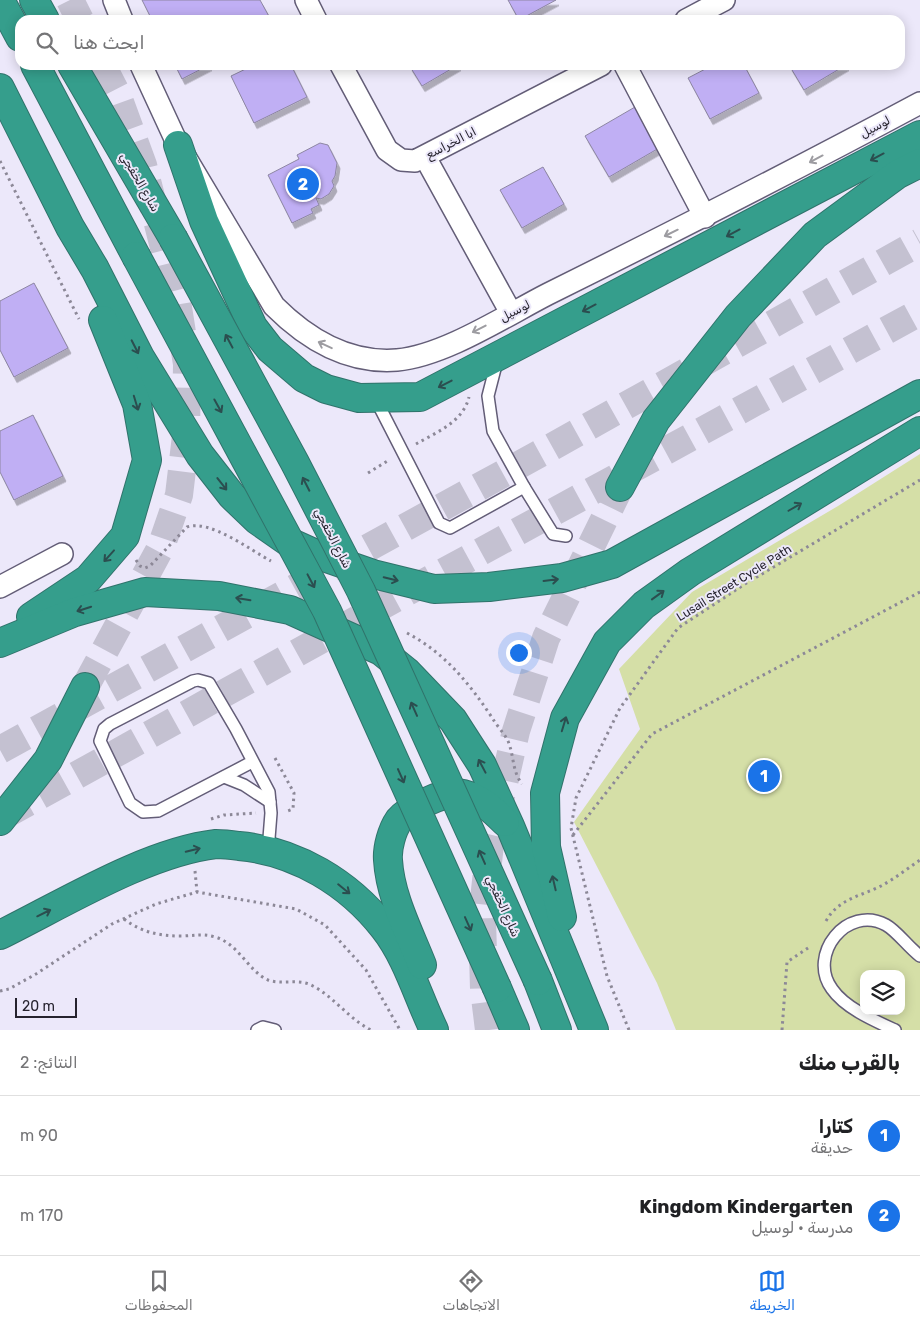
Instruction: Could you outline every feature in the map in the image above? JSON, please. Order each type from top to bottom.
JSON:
[{"type":"highway","points":[[0,0],[15,28]]},
{"type":"highway","points":[[34,0],[43,15]]},
{"type":"highway","points":[[38,70],[327,611],[515,1030]]},
{"type":"highway","name":"شارع الخفجي","points":[[75,70],[173,238],[295,463],[361,591],[558,1030]]},
{"type":"highway","points":[[0,88],[70,227],[95,269],[145,365],[200,455],[232,496],[257,520],[287,541],[373,574],[434,589],[489,587],[562,578],[612,564],[920,394]]},
{"type":"highway","points":[[178,145],[204,222],[253,327],[270,349],[304,378],[326,389],[359,398],[376,400],[420,397],[920,135]]},
{"type":"highway","points":[[620,487],[656,420],[738,316],[815,235],[898,174],[920,163]]},
{"type":"highway","points":[[0,637],[88,580],[115,549],[125,536],[147,460],[137,404],[84,274],[70,227]]},
{"type":"highway","points":[[596,1030],[586,985],[562,918],[546,848],[545,793],[565,718],[588,674],[607,642],[644,605],[690,572],[764,525],[862,468],[920,431]]},
{"type":"highway","points":[[0,643],[75,612],[145,592],[219,596],[290,610],[381,651],[407,672],[453,720],[482,764],[596,1030]]},
{"type":"highway","points":[[0,821],[48,760],[85,687]]},
{"type":"highway","points":[[446,1030],[394,891],[388,860],[390,843],[399,820],[413,810],[444,796],[457,793],[486,804],[510,826]]},
{"type":"highway","points":[[0,935],[147,862],[218,844],[254,847],[293,858],[332,879],[362,903],[385,928],[402,957],[434,1030]]},
{"type":"highway","points":[[500,994],[509,1030]]},
{"type":"street","points":[[114,0],[120,15]]},
{"type":"street","points":[[306,0],[314,15]]},
{"type":"street","points":[[696,15],[724,0]]},
{"type":"street","points":[[143,70],[178,145]]},
{"type":"street","name":"ابا الخراسع","points":[[343,70],[387,150],[401,160],[408,161],[415,161],[425,157],[591,70]]},
{"type":"street","points":[[628,70],[705,216]]},
{"type":"street","name":"لوسيل","points":[[178,145],[274,306],[293,325],[319,343],[343,354],[394,360],[427,354],[511,313],[705,216],[920,103]]},
{"type":"street","points":[[425,157],[511,313]]},
{"type":"street","points":[[0,587],[62,554]]},
{"type":"lane","points":[[498,357],[488,396],[493,431],[553,534],[566,536]]},
{"type":"lane","points":[[376,400],[440,523],[450,528],[524,487]]},
{"type":"lane","points":[[252,762],[158,811],[143,812],[130,803],[101,748],[101,734],[110,724],[198,680],[209,683],[213,687],[265,783],[270,802],[268,851]]},
{"type":"lane","points":[[224,777],[244,784],[270,802]]},
{"type":"lane","points":[[895,1030],[837,995],[826,977],[825,953],[829,944],[841,929],[852,923],[866,920],[887,926],[920,956]]},
{"type":"lane","points":[[258,1030],[262,1027],[275,1030]]},
{"type":"path","points":[[0,161],[83,327]]},
{"type":"path","name":"Lusail Street Cycle Path","points":[[629,1030],[607,976],[571,828],[576,798],[620,708],[678,628],[745,584],[920,480]]},
{"type":"path","points":[[573,835],[652,734],[920,592]]},
{"type":"path","points":[[0,992],[10,989],[29,978],[124,918],[156,904],[197,892],[296,909],[325,925],[366,970],[400,1030]]},
{"type":"path","points":[[124,918],[138,930],[155,934],[181,936],[200,933],[218,937],[231,945],[267,980],[303,982],[314,986],[361,1025],[371,1030]]},
{"type":"green space","points":[[920,454],[920,1030],[676,1030],[657,983],[574,822],[640,729],[619,669],[692,592],[838,506]]},
{"type":"building","points":[[142,0],[260,0],[268,15],[150,15]]},
{"type":"building","points":[[508,0],[556,0],[528,15],[516,15]]},
{"type":"building","points":[[178,70],[199,70],[182,79]]},
{"type":"building","points":[[244,70],[294,70],[307,97],[254,123],[231,76]]},
{"type":"building","points":[[412,70],[449,70],[422,86]]},
{"type":"building","points":[[703,70],[747,70],[759,93],[710,119],[688,78]]},
{"type":"building","points":[[792,70],[838,70],[804,90]]},
{"type":"building","points":[[635,107],[659,148],[609,177],[585,136]]},
{"type":"building","points":[[320,143],[328,145],[337,163],[335,176],[332,181],[334,186],[329,194],[321,199],[316,198],[319,205],[311,209],[313,213],[292,223],[268,175],[299,159],[297,155]]},
{"type":"building","points":[[543,167],[564,204],[522,228],[500,190]]},
{"type":"building","points":[[34,283],[68,348],[14,377],[0,350],[0,301]]},
{"type":"building","points":[[33,415],[63,476],[14,500],[0,472],[0,431]]},
{"type":"tunnel","points":[[70,0],[78,15]]},
{"type":"tunnel","points":[[85,687],[161,547],[179,495],[186,436],[187,364],[176,295],[143,165],[117,94],[105,70]]},
{"type":"tunnel","points":[[0,750],[920,242]]},
{"type":"tunnel","points":[[3,816],[387,603],[920,312]]},
{"type":"tunnel","points":[[489,1030],[484,989],[482,918],[490,844],[516,731],[546,638],[620,487]]},
{"type":"place","name":"Kingdom Kindergarten","points":[[303,184]]},
{"type":"place","name":"كتارا","points":[[764,776]]}]
